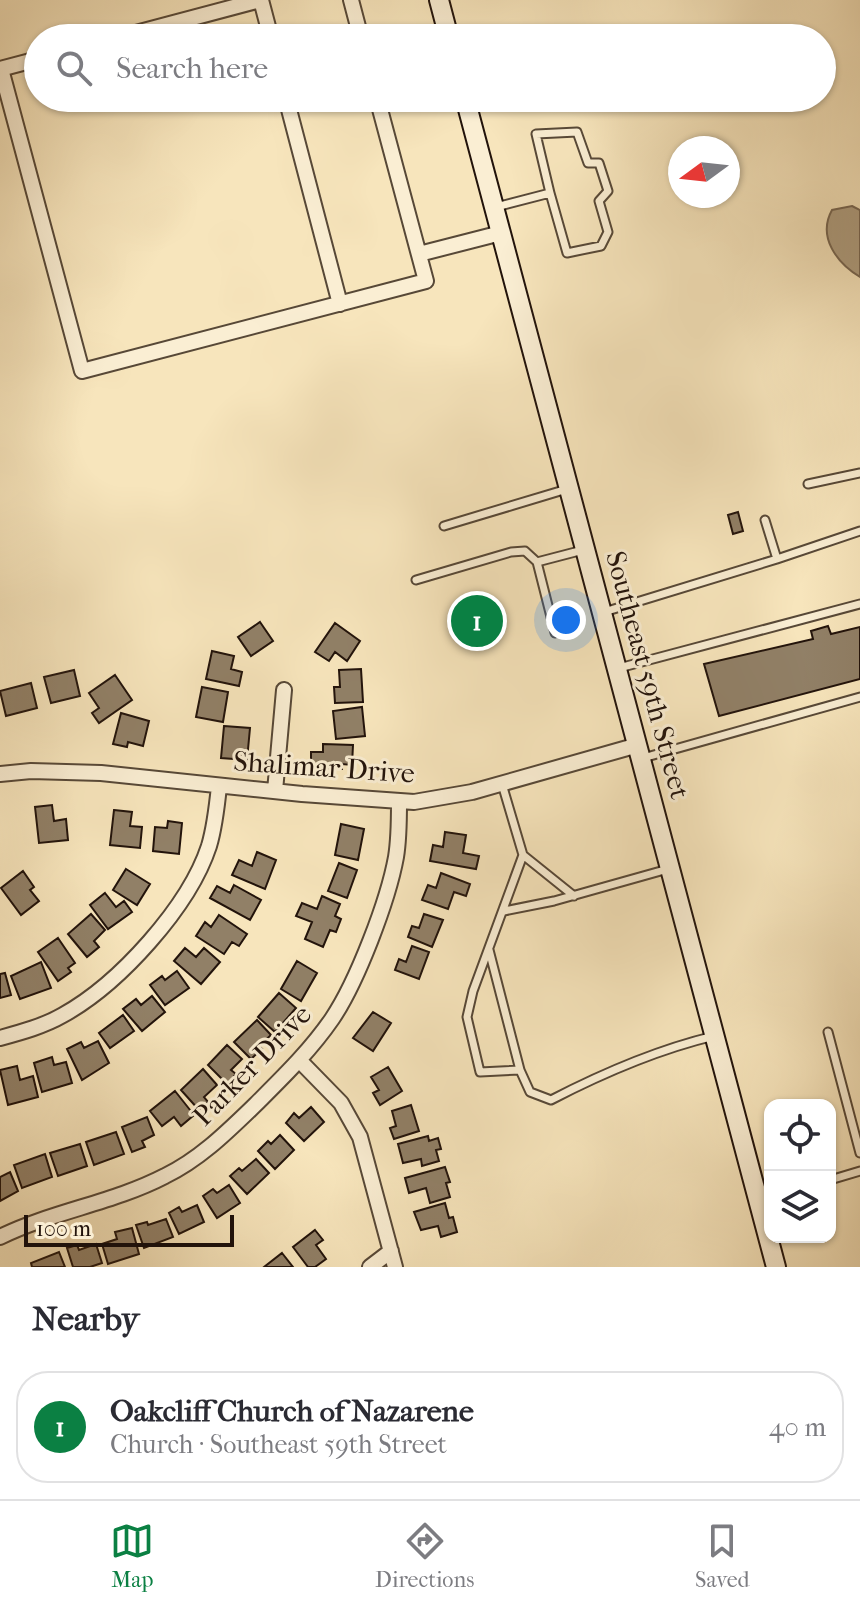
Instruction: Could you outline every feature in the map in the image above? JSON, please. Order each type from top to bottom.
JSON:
[{"type":"main road","points":[[439,0],[445,24]]},
{"type":"main road","name":"Southeast 59th Street","points":[[469,112],[715,1036],[764,1198]]},
{"type":"main road","name":"Southeast 59th Street","points":[[772,1243],[776,1267]]},
{"type":"street","points":[[170,24],[260,0],[267,24]]},
{"type":"street","points":[[351,0],[357,24]]},
{"type":"street","points":[[24,63],[0,69],[82,371],[426,281],[381,112]]},
{"type":"street","points":[[290,112],[340,304]]},
{"type":"street","points":[[419,254],[501,233]]},
{"type":"street","points":[[275,791],[284,690]]},
{"type":"street","name":"Shalimar Drive","points":[[0,774],[31,771],[101,773],[399,802],[450,798],[640,752]]},
{"type":"street","points":[[0,1038],[49,1022],[78,1006],[125,967],[172,915],[201,867],[213,834],[219,786]]},
{"type":"street","name":"Parker Drive","points":[[0,1237],[147,1185],[182,1168],[219,1140],[299,1060],[344,999],[371,937],[397,854],[399,802]]},
{"type":"street","points":[[299,1060],[328,1087],[352,1120],[364,1150],[395,1267]]},
{"type":"street","points":[[370,1267],[391,1251]]},
{"type":"lane","points":[[577,132],[588,163],[599,163],[608,191],[599,201],[608,232],[601,246],[567,253],[550,193],[536,134],[577,132]]},
{"type":"lane","points":[[494,208],[550,193]]},
{"type":"lane","points":[[808,484],[860,473]]},
{"type":"lane","points":[[444,526],[569,488]]},
{"type":"lane","points":[[765,520],[777,559]]},
{"type":"lane","points":[[602,613],[860,531]]},
{"type":"lane","points":[[537,562],[585,549]]},
{"type":"lane","points":[[416,580],[511,552],[525,551],[537,562],[555,633]]},
{"type":"lane","points":[[617,668],[860,604]]},
{"type":"lane","points":[[640,752],[860,697]]},
{"type":"lane","points":[[502,784],[523,855],[574,896]]},
{"type":"lane","points":[[520,1070],[480,1072],[467,1017],[523,855]]},
{"type":"lane","points":[[504,911],[574,896],[670,869]]},
{"type":"lane","points":[[489,950],[520,1070],[530,1092],[551,1100],[604,1073],[715,1036]]},
{"type":"lane","points":[[828,1032],[860,1153]]},
{"type":"lane","points":[[836,1178],[860,1171]]},
{"type":"shaded area","points":[[852,206],[860,210],[860,277],[837,257],[828,239],[828,220],[832,210]]},
{"type":"building","points":[[738,512],[743,531],[733,534],[728,515]]},
{"type":"building","points":[[260,622],[273,641],[251,656],[238,637]]},
{"type":"building","points":[[335,623],[360,641],[347,661],[335,652],[329,661],[315,652]]},
{"type":"building","points":[[828,626],[831,634],[860,627],[860,679],[719,716],[704,664],[813,639],[811,631]]},
{"type":"building","points":[[212,651],[234,656],[231,669],[242,672],[239,686],[206,679]]},
{"type":"building","points":[[361,669],[363,702],[335,703],[334,687],[340,687],[339,670]]},
{"type":"building","points":[[74,670],[80,696],[51,703],[44,677]]},
{"type":"building","points":[[115,675],[132,700],[99,723],[92,713],[99,708],[89,693]]},
{"type":"building","points":[[31,683],[37,708],[6,716],[0,691]]},
{"type":"building","points":[[202,687],[228,692],[223,722],[196,717]]},
{"type":"building","points":[[362,707],[365,736],[336,739],[333,711]]},
{"type":"building","points":[[121,713],[149,721],[143,746],[128,742],[127,747],[113,744]]},
{"type":"building","points":[[224,726],[250,728],[247,760],[221,758]]},
{"type":"building","points":[[323,744],[353,745],[352,765],[342,764],[342,769],[311,768],[311,752],[323,752]]},
{"type":"building","points":[[52,805],[54,821],[66,819],[68,840],[39,843],[35,807]]},
{"type":"building","points":[[114,810],[132,812],[130,826],[142,827],[140,848],[110,845]]},
{"type":"building","points":[[168,821],[182,823],[179,854],[153,851],[155,827],[167,828]]},
{"type":"building","points":[[341,824],[364,829],[358,860],[335,855]]},
{"type":"building","points":[[445,832],[466,835],[463,853],[479,856],[476,869],[430,861],[433,845],[443,847]]},
{"type":"building","points":[[257,852],[276,860],[265,889],[232,875],[239,860],[252,866]]},
{"type":"building","points":[[339,863],[357,870],[347,898],[328,891]]},
{"type":"building","points":[[126,869],[150,884],[137,905],[113,890]]},
{"type":"building","points":[[23,871],[34,887],[30,890],[39,901],[21,915],[1,888]]},
{"type":"building","points":[[441,873],[470,884],[466,896],[454,892],[448,909],[422,900],[428,885],[436,888]]},
{"type":"building","points":[[234,885],[261,900],[250,920],[210,898],[217,886],[230,893]]},
{"type":"building","points":[[105,893],[116,907],[124,901],[132,912],[108,929],[90,905]]},
{"type":"building","points":[[322,896],[340,904],[335,916],[341,919],[336,932],[330,930],[323,947],[305,939],[312,922],[296,916],[302,903],[317,909]]},
{"type":"building","points":[[91,914],[105,930],[94,941],[99,947],[87,957],[68,934]]},
{"type":"building","points":[[424,914],[443,920],[432,947],[408,937],[412,926],[419,928]]},
{"type":"building","points":[[219,915],[247,934],[239,946],[232,942],[224,954],[196,936],[205,922],[211,927]]},
{"type":"building","points":[[58,938],[75,963],[68,968],[71,972],[58,981],[38,952]]},
{"type":"building","points":[[412,946],[429,952],[419,979],[395,970],[399,959],[406,962]]},
{"type":"building","points":[[185,948],[196,957],[204,948],[220,962],[201,984],[174,961]]},
{"type":"building","points":[[297,961],[317,973],[301,1001],[281,989]]},
{"type":"building","points":[[41,962],[51,988],[20,999],[11,976]]},
{"type":"building","points":[[177,971],[189,988],[165,1005],[150,985],[162,976],[165,980]]},
{"type":"building","points":[[5,973],[11,995],[0,998],[0,974]]},
{"type":"building","points":[[279,993],[296,1008],[275,1032],[258,1017]]},
{"type":"building","points":[[152,996],[165,1012],[142,1031],[123,1009],[136,999],[141,1005]]},
{"type":"building","points":[[373,1012],[391,1023],[373,1051],[353,1038]]},
{"type":"building","points":[[123,1015],[134,1031],[110,1048],[99,1033]]},
{"type":"building","points":[[257,1020],[271,1035],[251,1059],[234,1042]]},
{"type":"building","points":[[98,1041],[109,1063],[82,1080],[67,1049],[81,1042],[84,1048]]},
{"type":"building","points":[[227,1045],[242,1059],[231,1070],[236,1074],[227,1084],[208,1065]]},
{"type":"building","points":[[52,1057],[54,1065],[66,1062],[72,1083],[42,1092],[34,1063]]},
{"type":"building","points":[[17,1066],[20,1080],[33,1076],[38,1097],[8,1105],[0,1070]]},
{"type":"building","points":[[388,1067],[402,1091],[380,1105],[373,1093],[379,1090],[371,1077]]},
{"type":"building","points":[[203,1069],[217,1085],[204,1097],[208,1102],[199,1110],[181,1090]]},
{"type":"building","points":[[175,1091],[194,1115],[181,1126],[174,1117],[162,1126],[150,1111]]},
{"type":"building","points":[[411,1105],[419,1131],[394,1139],[390,1128],[396,1126],[392,1111]]},
{"type":"building","points":[[311,1107],[324,1122],[304,1141],[286,1123],[294,1113],[299,1118]]},
{"type":"building","points":[[147,1117],[154,1135],[142,1141],[145,1147],[132,1152],[122,1127]]},
{"type":"building","points":[[116,1132],[124,1154],[94,1165],[86,1142]]},
{"type":"building","points":[[280,1135],[294,1150],[275,1169],[258,1151]]},
{"type":"building","points":[[428,1136],[429,1141],[438,1138],[441,1149],[436,1150],[439,1161],[422,1166],[421,1159],[403,1163],[398,1144]]},
{"type":"building","points":[[80,1144],[87,1166],[58,1176],[50,1153]]},
{"type":"building","points":[[45,1154],[52,1177],[22,1188],[14,1165]]},
{"type":"building","points":[[256,1159],[269,1173],[247,1194],[230,1176]]},
{"type":"building","points":[[445,1167],[450,1182],[446,1183],[450,1197],[430,1203],[426,1188],[409,1193],[405,1178]]},
{"type":"building","points":[[10,1172],[18,1191],[0,1201],[0,1177]]},
{"type":"building","points":[[229,1185],[240,1203],[217,1218],[203,1196],[213,1189],[217,1193]]},
{"type":"building","points":[[445,1203],[457,1232],[441,1237],[438,1226],[421,1230],[414,1212]]},
{"type":"building","points":[[197,1205],[204,1222],[179,1234],[169,1213],[179,1207],[182,1212]]},
{"type":"building","points":[[166,1219],[173,1237],[144,1248],[136,1225]]},
{"type":"building","points":[[132,1228],[139,1254],[108,1264],[102,1244],[117,1239],[115,1232]]},
{"type":"building","points":[[315,1230],[323,1240],[316,1245],[326,1259],[315,1267],[308,1267],[293,1247]]},
{"type":"building","points":[[96,1244],[102,1263],[73,1267],[67,1248],[77,1245],[79,1250]]},
{"type":"building","points":[[59,1252],[65,1267],[32,1267],[31,1263]]},
{"type":"building","points":[[282,1253],[293,1267],[264,1267]]},
{"type":"place","name":"Oakcliff Church of Nazarene","points":[[477,621]]}]
